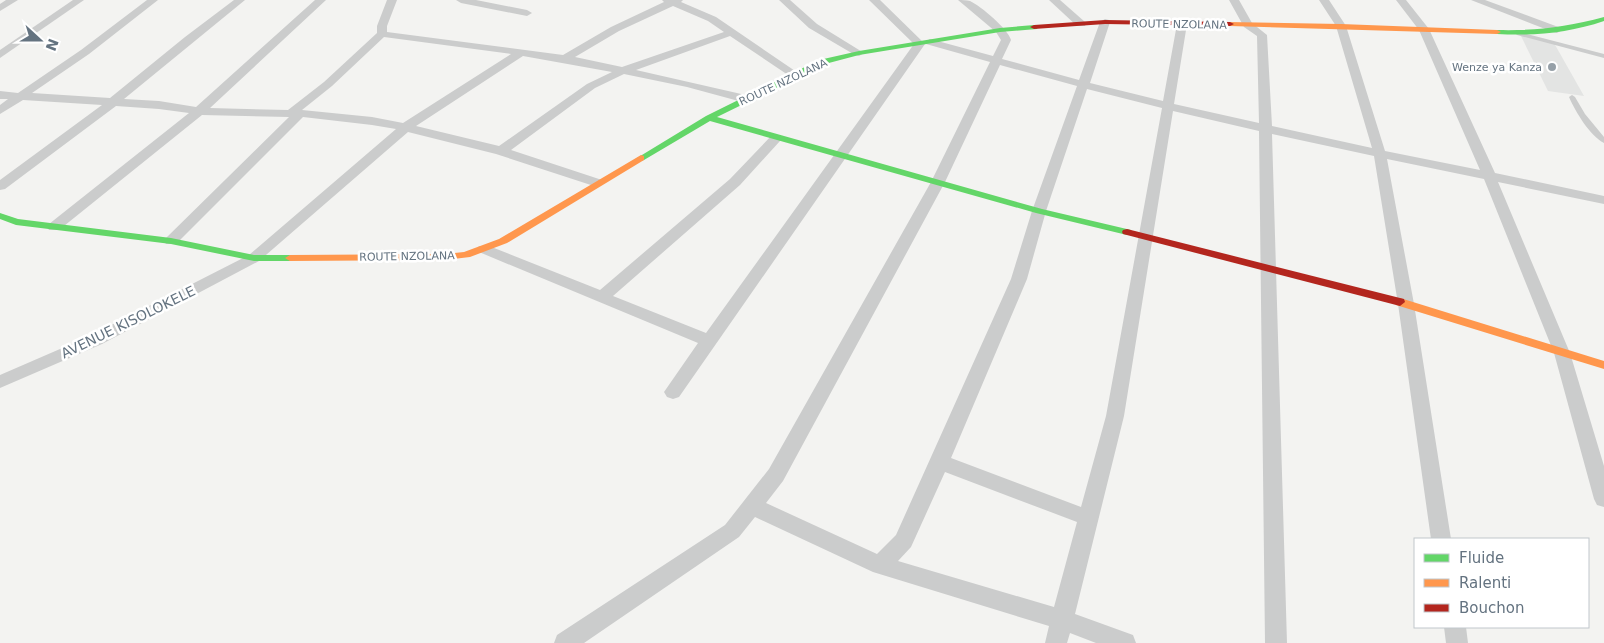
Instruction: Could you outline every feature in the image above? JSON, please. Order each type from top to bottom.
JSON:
[{"type":"street","points":[[0,8],[13,0]]},
{"type":"street","points":[[0,55],[79,0]]},
{"type":"street","points":[[0,110],[85,52],[153,0]]},
{"type":"street","points":[[0,186],[112,103],[189,39],[240,0]]},
{"type":"street","points":[[54,227],[199,111],[321,0]]},
{"type":"street","points":[[171,240],[295,113],[382,34],[382,26],[392,0]]},
{"type":"street","points":[[462,0],[527,13]]},
{"type":"street","points":[[784,0],[813,26],[859,53]]},
{"type":"street","points":[[874,0],[925,43],[997,60],[1168,106],[1380,154],[1604,200]]},
{"type":"street","points":[[565,643],[732,532],[776,475],[938,182],[1006,38],[1000,30],[963,0]]},
{"type":"street","points":[[1054,0],[1081,24]]},
{"type":"street","points":[[1234,0],[1248,25],[1262,35],[1264,50],[1276,643]]},
{"type":"street","points":[[1324,0],[1341,26],[1380,154],[1406,304],[1442,538]]},
{"type":"street","points":[[1401,0],[1424,28],[1489,176],[1562,353],[1604,499]]},
{"type":"street","points":[[1476,0],[1557,30]]},
{"type":"street","points":[[566,58],[615,29],[673,1],[712,19],[730,33],[795,75]]},
{"type":"street","name":"ROUTE NZOLANA","points":[[0,216],[16,222],[171,240],[254,258],[446,257],[466,255],[518,233],[597,183],[709,118],[822,62],[859,53],[1000,30],[1105,22],[1424,28],[1515,33],[1557,30],[1589,25],[1603,20]]},
{"type":"street","points":[[880,566],[904,541],[1018,280],[1039,211],[1085,85],[1105,22]]},
{"type":"street","points":[[1056,643],[1115,416],[1182,24]]},
{"type":"street","points":[[501,151],[591,86],[697,43],[730,33]]},
{"type":"street","points":[[382,34],[566,58],[622,72],[688,84],[746,100]]},
{"type":"street","points":[[673,392],[839,156],[925,43]]},
{"type":"street","name":"AVENUE KISOLOKELE","points":[[0,382],[96,340],[254,258],[406,126],[521,52]]},
{"type":"street","points":[[0,95],[174,106],[199,111],[295,113],[406,126],[501,151],[597,183]]},
{"type":"street","points":[[709,118],[1039,211],[1268,267],[1406,304],[1604,365]]},
{"type":"street","points":[[603,296],[735,182],[776,138]]},
{"type":"street","points":[[484,249],[603,296],[709,341]]},
{"type":"street","points":[[940,462],[1089,518]]},
{"type":"street","points":[[752,506],[880,566],[1063,620],[1125,643]]},
{"type":"street","points":[[1455,628],[1457,643]]},
{"type":"lane","points":[[1515,33],[1604,56]]},
{"type":"lane","points":[[1572,97],[1575,106],[1588,124],[1604,141]]},
{"type":"shaded area","name":"Wenze ya Kanza","points":[[1520,34],[1554,43],[1584,96],[1548,91]]},
{"type":"traffic: fast","points":[[1497,32],[1551,31],[1578,27],[1604,19]]},
{"type":"traffic: fast","points":[[641,158],[709,118],[822,62],[859,53],[1000,30],[1034,27]]},
{"type":"traffic: fast","points":[[709,118],[1039,211],[1127,232]]},
{"type":"traffic: fast","points":[[0,216],[16,222],[171,241],[254,258],[290,258]]},
{"type":"traffic: slow","points":[[1230,24],[1497,32]]},
{"type":"traffic: slow","points":[[290,258],[445,257],[466,255],[503,241],[641,158]]},
{"type":"traffic: slow","points":[[1400,302],[1604,365]]},
{"type":"traffic: jam","points":[[1034,27],[1105,22],[1230,24]]},
{"type":"traffic: jam","points":[[1127,232],[1400,302]]},
{"type":"place","name":"Wenze ya Kanza","points":[[1552,67]]}]
